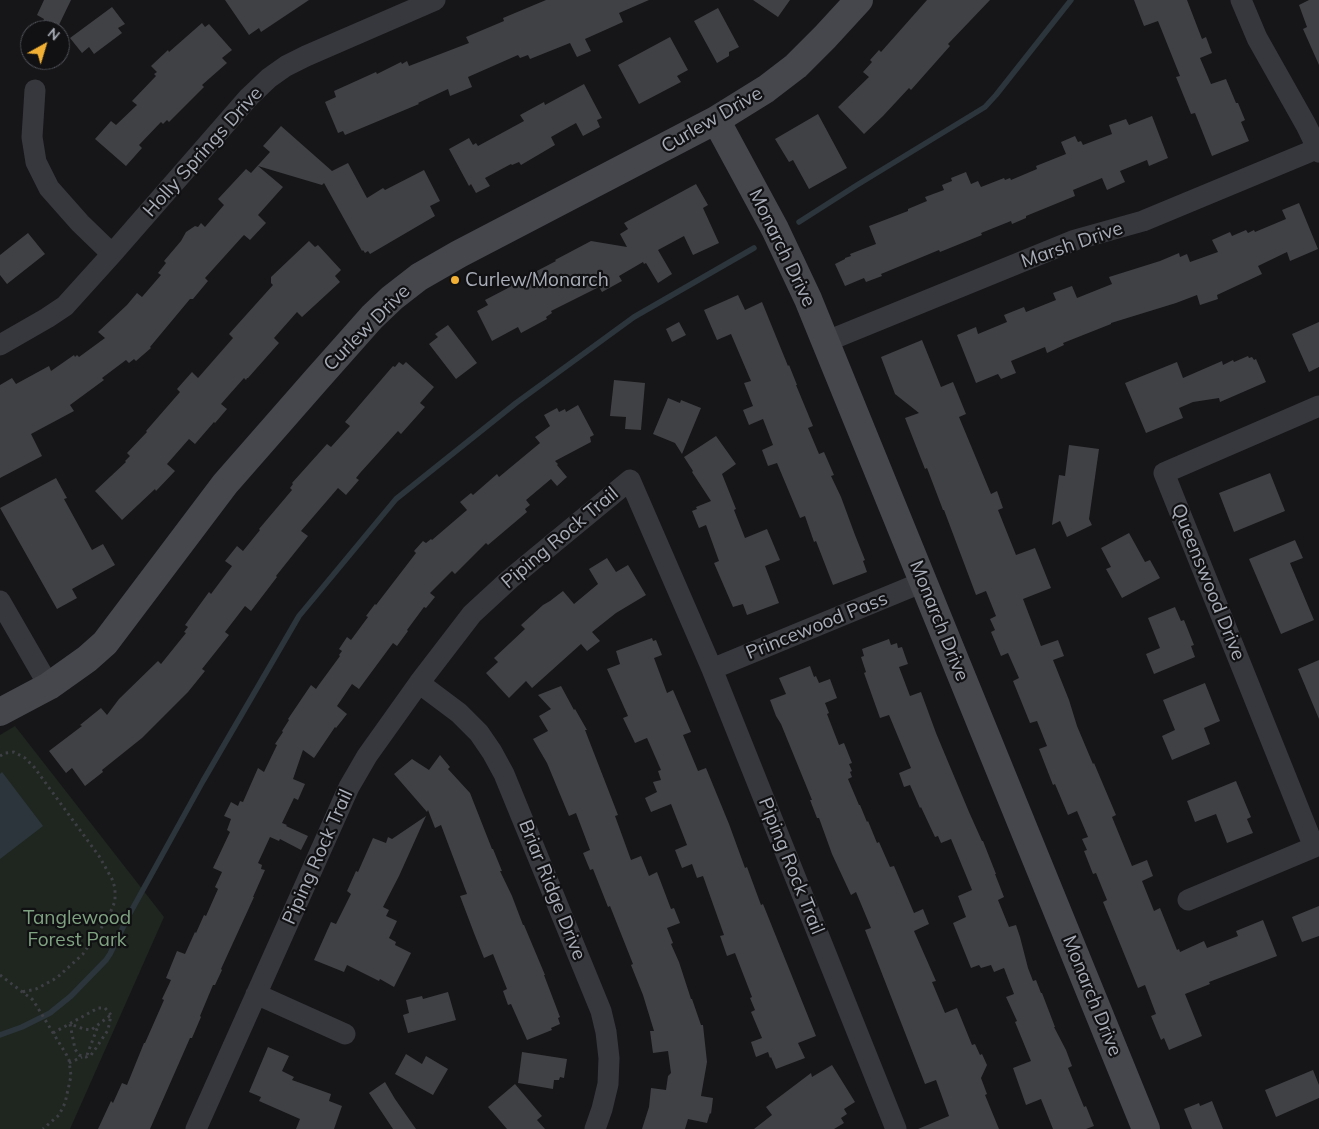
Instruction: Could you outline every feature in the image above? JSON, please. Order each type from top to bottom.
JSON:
[{"type":"street","name":"Holly Springs Drive","points":[[0,345],[65,306],[269,78],[286,66],[306,56],[435,0]]},
{"type":"street","name":"Curlew Drive","points":[[0,712],[48,686],[87,659],[105,642],[225,484],[335,358],[392,298],[419,277],[459,254],[716,120],[766,89],[796,66],[859,0]]},
{"type":"street","points":[[1241,0],[1257,38],[1318,149]]},
{"type":"street","points":[[35,90],[32,137],[36,162],[49,188],[80,224],[112,254]]},
{"type":"street","name":"Monarch Drive","points":[[716,120],[775,229],[808,299],[1146,1129]]},
{"type":"street","name":"Marsh Drive","points":[[825,342],[1075,240],[1143,221],[1318,149]]},
{"type":"street","name":"Queenswood Drive","points":[[1317,846],[1164,473],[1319,406]]},
{"type":"street","name":"Piping Rock Trail","points":[[196,1129],[349,787],[366,756],[472,614],[490,596],[630,480],[712,669],[896,1129]]},
{"type":"street","name":"Princewood Pass","points":[[712,669],[923,582]]},
{"type":"street","points":[[0,601],[48,686]]},
{"type":"street","name":"Briar Ridge Drive","points":[[419,683],[459,713],[479,733],[492,752],[520,810],[601,1011],[609,1058],[608,1084],[595,1129]]},
{"type":"street","points":[[1188,900],[1317,846]]},
{"type":"street","points":[[256,994],[345,1034]]},
{"type":"path","points":[[0,756],[14,752],[34,766],[99,856],[115,888],[115,901],[108,918],[83,954],[53,980],[22,992]]},
{"type":"path","points":[[0,975],[29,996],[66,1054],[69,1063],[70,1086],[63,1109],[43,1129]]},
{"type":"path","points":[[53,1033],[98,1008],[105,1008],[109,1011],[111,1015],[109,1026],[91,1055],[69,1063]]},
{"type":"path","points":[[70,1024],[91,1030],[111,1015]]},
{"type":"path","points":[[70,1024],[76,1049],[79,1055],[84,1057]]},
{"type":"path","points":[[84,1057],[92,1045],[98,1025]]},
{"type":"green space","name":"Tanglewood Forest Park","points":[[15,726],[164,917],[70,1129],[0,1129],[0,735]]},
{"type":"shaded area","points":[[2,772],[43,826],[0,859],[0,774]]},
{"type":"building","points":[[44,0],[71,0],[61,20],[44,20],[37,15]]},
{"type":"building","points":[[225,0],[309,0],[261,32],[259,28],[249,35]]},
{"type":"building","points":[[546,0],[649,0],[619,13],[623,22],[585,39],[591,51],[577,57],[570,43],[530,59],[528,55],[520,58],[518,55],[468,77],[472,87],[450,96],[448,89],[419,104],[345,135],[343,131],[338,133],[325,102],[336,97],[334,91],[401,62],[402,64],[407,61],[409,66],[469,43],[466,37],[504,21],[503,18]]},
{"type":"building","points":[[753,0],[790,0],[778,17]]},
{"type":"building","points":[[927,0],[990,0],[948,44],[950,46],[911,90],[909,88],[864,134],[838,107],[869,77],[863,72],[872,62],[870,60],[879,50],[881,52]]},
{"type":"building","points":[[1134,0],[1187,0],[1202,39],[1206,37],[1212,53],[1200,58],[1211,84],[1226,79],[1245,120],[1241,122],[1249,141],[1212,156],[1195,113],[1191,114],[1176,77],[1180,76],[1158,21],[1144,26]]},
{"type":"building","points":[[1309,0],[1319,0],[1319,65],[1303,29],[1307,27],[1299,5]]},
{"type":"building","points":[[112,7],[125,24],[118,28],[122,33],[94,54],[89,47],[82,53],[70,38]]},
{"type":"building","points":[[718,8],[739,47],[729,52],[729,56],[717,63],[694,21]]},
{"type":"building","points":[[202,23],[205,27],[209,24],[232,50],[222,58],[227,63],[202,85],[204,87],[169,122],[167,120],[163,124],[161,122],[139,145],[142,148],[126,166],[95,139],[111,121],[116,125],[137,105],[132,101],[156,76],[154,74],[157,72],[151,66]]},
{"type":"building","points":[[670,37],[688,70],[677,76],[681,82],[639,104],[618,65]]},
{"type":"building","points":[[584,84],[602,118],[597,120],[600,127],[583,136],[576,123],[551,137],[555,145],[521,165],[519,162],[511,164],[485,178],[490,186],[476,193],[471,184],[469,186],[449,149],[469,138],[473,145],[476,143],[478,146],[524,121],[520,115],[544,102],[545,105]]},
{"type":"building","points":[[818,114],[847,168],[809,189],[793,160],[789,162],[775,139]]},
{"type":"building","points":[[1152,116],[1168,158],[1149,166],[1147,160],[1120,171],[1125,182],[1107,190],[1102,178],[1073,190],[1075,196],[1026,216],[1026,218],[1012,224],[1011,221],[981,233],[982,235],[940,252],[939,250],[866,282],[864,278],[845,286],[835,264],[851,256],[850,254],[876,244],[869,226],[908,211],[908,209],[927,201],[925,197],[944,190],[942,185],[952,181],[951,178],[966,172],[971,184],[978,181],[981,187],[1004,178],[1005,180],[1010,178],[1011,180],[1037,169],[1036,166],[1066,154],[1061,142],[1075,136],[1078,142],[1081,141],[1083,145],[1112,134],[1109,125],[1126,119],[1129,125]]},
{"type":"building","points":[[281,126],[332,171],[348,163],[367,198],[383,188],[385,190],[424,170],[440,201],[430,206],[435,216],[370,254],[368,251],[365,253],[362,251],[324,183],[322,185],[258,166],[283,187],[258,215],[266,223],[250,240],[244,235],[242,237],[205,278],[208,281],[193,299],[190,299],[151,348],[136,361],[134,359],[129,363],[126,360],[102,378],[104,380],[70,405],[74,411],[31,434],[42,456],[0,478],[0,385],[12,378],[16,384],[49,366],[51,371],[74,355],[79,357],[105,338],[98,332],[137,293],[142,297],[161,275],[158,273],[166,263],[164,261],[186,232],[195,226],[198,227],[201,223],[205,227],[224,205],[218,199],[246,169],[251,173],[270,152],[263,146]]},
{"type":"building","points":[[696,184],[708,205],[703,208],[719,243],[693,255],[684,236],[658,250],[672,274],[658,283],[646,263],[644,264],[643,262],[619,276],[622,281],[602,292],[599,287],[551,311],[552,313],[546,317],[547,319],[521,333],[518,327],[492,341],[477,311],[488,305],[485,300],[591,241],[627,247],[620,234],[628,229],[624,223]]},
{"type":"building","points":[[1299,203],[1318,249],[1290,261],[1287,252],[1258,266],[1262,274],[1217,295],[1218,299],[1200,305],[1197,295],[1111,323],[1063,343],[1064,345],[1047,353],[1045,347],[1011,361],[1016,373],[1001,379],[998,374],[976,383],[957,335],[976,327],[978,334],[1007,322],[1004,315],[1024,307],[1026,312],[1056,300],[1053,293],[1072,286],[1077,298],[1112,284],[1109,277],[1179,253],[1180,257],[1187,254],[1190,262],[1218,252],[1212,240],[1230,232],[1232,236],[1246,230],[1248,233],[1254,230],[1255,232],[1286,219],[1282,210]]},
{"type":"building","points":[[28,233],[45,254],[7,284],[0,275],[0,255]]},
{"type":"building","points":[[309,241],[315,247],[318,245],[341,270],[335,276],[340,282],[302,317],[297,312],[274,338],[279,343],[248,378],[246,380],[244,378],[221,404],[227,409],[195,444],[189,439],[167,464],[175,471],[156,491],[155,489],[122,520],[95,491],[126,462],[130,456],[127,453],[180,392],[177,389],[192,372],[198,378],[233,338],[229,334],[273,285],[271,277]]},
{"type":"building","points":[[738,295],[745,310],[762,302],[813,426],[808,428],[819,454],[824,452],[834,475],[831,476],[865,560],[863,561],[867,572],[833,585],[805,516],[800,518],[777,463],[768,466],[762,450],[773,445],[763,419],[749,425],[743,410],[753,406],[744,383],[751,381],[731,334],[717,340],[704,310]]},
{"type":"building","points":[[679,322],[686,335],[672,342],[666,329]]},
{"type":"building","points":[[1319,322],[1319,367],[1309,372],[1292,334]]},
{"type":"building","points":[[448,325],[477,363],[456,379],[429,344],[438,337],[435,334]]},
{"type":"building","points":[[922,340],[941,387],[953,382],[966,414],[959,417],[991,494],[997,491],[1003,508],[998,510],[1016,555],[1035,548],[1051,588],[1023,599],[1041,646],[1058,640],[1064,656],[1053,660],[1077,726],[1116,815],[1112,817],[1132,866],[1147,860],[1153,876],[1142,881],[1154,911],[1160,908],[1177,950],[1179,949],[1180,952],[1204,941],[1207,948],[1238,936],[1236,931],[1263,920],[1277,956],[1209,982],[1210,984],[1185,994],[1202,1036],[1169,1050],[1164,1038],[1161,1040],[1151,1016],[1156,1014],[1145,985],[1138,988],[1103,902],[1107,900],[1096,873],[1093,874],[1084,851],[1087,850],[1082,839],[1088,837],[1077,811],[1068,815],[1055,784],[1053,785],[1039,749],[1047,746],[1037,721],[1030,723],[1013,681],[1019,678],[1008,653],[1001,656],[991,632],[995,630],[990,619],[996,616],[986,591],[976,595],[927,468],[925,469],[905,418],[919,413],[895,394],[881,357]]},
{"type":"building","points":[[1248,356],[1254,360],[1256,359],[1266,382],[1220,402],[1219,398],[1193,402],[1179,408],[1183,418],[1146,433],[1125,383],[1177,362],[1183,378],[1222,361],[1223,365]]},
{"type":"building","points":[[399,362],[403,365],[406,362],[434,387],[420,403],[425,407],[401,434],[398,431],[360,473],[356,478],[359,480],[346,495],[338,488],[301,531],[308,536],[251,611],[245,606],[225,632],[229,635],[202,669],[205,671],[188,692],[142,738],[85,786],[72,768],[66,773],[49,751],[82,726],[80,725],[101,708],[107,715],[119,699],[158,661],[161,664],[186,633],[184,632],[188,627],[185,625],[209,592],[211,594],[232,566],[225,561],[237,546],[243,551],[292,490],[290,488],[292,483],[327,444],[331,447],[350,426],[345,422],[393,366],[395,367]]},
{"type":"building","points":[[614,380],[645,383],[641,430],[625,429],[626,417],[610,416]]},
{"type":"building","points":[[668,398],[680,403],[681,400],[701,408],[682,454],[675,443],[653,434]]},
{"type":"building","points":[[578,405],[594,435],[590,437],[591,442],[555,461],[567,477],[557,486],[551,479],[526,500],[530,505],[525,509],[527,512],[488,545],[486,543],[455,574],[452,571],[430,593],[435,597],[426,608],[424,607],[397,646],[393,643],[359,689],[352,684],[337,706],[347,714],[335,727],[314,758],[303,750],[293,779],[305,784],[298,800],[294,798],[282,823],[308,836],[301,850],[280,839],[279,841],[270,837],[258,863],[262,865],[261,869],[265,870],[254,897],[150,1129],[98,1129],[122,1083],[127,1085],[164,1000],[162,999],[171,980],[166,978],[177,951],[185,954],[204,915],[206,916],[218,889],[215,887],[222,872],[213,868],[230,832],[227,830],[231,819],[224,816],[231,802],[238,806],[240,801],[243,802],[258,768],[264,772],[277,745],[275,744],[283,732],[288,719],[311,685],[316,689],[340,656],[342,651],[339,649],[347,637],[351,640],[368,617],[366,616],[416,553],[414,551],[423,541],[426,543],[432,540],[467,510],[460,502],[471,493],[473,495],[497,474],[499,477],[540,443],[535,437],[550,426],[544,415],[557,408],[559,412],[565,409],[566,412]]},
{"type":"building","points":[[716,436],[736,464],[722,474],[745,538],[767,529],[780,560],[765,566],[779,603],[747,615],[743,604],[733,607],[714,563],[719,561],[706,525],[699,528],[692,511],[697,509],[696,507],[711,501],[684,457]]},
{"type":"building","points":[[1069,445],[1099,449],[1089,519],[1092,525],[1067,537],[1060,521],[1052,525],[1059,475],[1065,476]]},
{"type":"building","points":[[1270,473],[1285,511],[1234,532],[1219,493]]},
{"type":"building","points":[[56,478],[67,498],[64,499],[92,550],[103,544],[115,565],[72,589],[77,598],[57,609],[0,508]]},
{"type":"building","points":[[1129,533],[1145,562],[1150,560],[1160,578],[1122,598],[1106,569],[1111,567],[1101,548]]},
{"type":"building","points":[[1295,540],[1303,558],[1290,563],[1314,620],[1281,634],[1249,559]]},
{"type":"building","points":[[607,558],[616,572],[628,565],[646,595],[616,613],[592,632],[600,641],[587,651],[581,644],[532,688],[526,681],[509,698],[486,673],[498,662],[494,658],[525,629],[521,625],[543,605],[563,591],[574,604],[598,584],[589,569]]},
{"type":"building","points":[[1175,607],[1181,621],[1184,620],[1194,645],[1191,646],[1195,657],[1154,674],[1146,654],[1160,648],[1148,618]]},
{"type":"building","points":[[652,638],[653,641],[656,640],[662,655],[654,658],[667,693],[673,690],[691,732],[683,735],[698,771],[706,768],[745,868],[747,867],[761,905],[763,904],[816,1036],[798,1043],[805,1058],[776,1069],[768,1052],[756,1057],[751,1042],[762,1038],[751,1012],[755,1010],[750,998],[752,997],[735,953],[727,956],[720,936],[724,935],[703,876],[697,878],[692,864],[682,868],[675,850],[687,845],[671,804],[651,812],[645,798],[657,792],[653,782],[661,780],[658,771],[661,770],[647,738],[635,743],[623,718],[628,716],[607,669],[620,664],[616,651]]},
{"type":"building","points":[[889,639],[891,645],[897,643],[898,648],[902,647],[908,664],[899,667],[910,696],[921,692],[936,733],[996,874],[1004,897],[998,900],[1009,927],[1016,925],[1033,981],[1036,980],[1054,1027],[1066,1050],[1072,1066],[1068,1068],[1094,1126],[1086,1129],[1053,1129],[1041,1099],[1026,1105],[1013,1068],[1031,1061],[1015,1022],[1017,1021],[1006,997],[1014,994],[1004,968],[994,972],[991,965],[981,968],[979,965],[971,968],[953,923],[966,917],[958,896],[972,890],[951,839],[941,843],[938,836],[935,837],[910,785],[904,787],[899,773],[911,768],[889,715],[880,718],[864,673],[866,672],[861,657],[864,656],[862,649]]},
{"type":"building","points":[[1319,660],[1319,719],[1298,669]]},
{"type":"building","points":[[810,666],[814,677],[816,676],[819,683],[830,679],[837,698],[825,703],[829,713],[827,714],[839,745],[844,743],[852,763],[849,764],[852,777],[848,779],[877,843],[879,842],[890,867],[894,866],[914,913],[923,909],[929,924],[914,931],[936,981],[932,982],[945,1013],[957,1008],[972,1045],[975,1044],[987,1065],[981,1078],[987,1094],[985,1095],[999,1129],[918,1129],[949,1116],[936,1080],[925,1084],[865,930],[871,928],[856,892],[851,895],[832,854],[819,818],[817,818],[810,800],[812,800],[770,700],[786,694],[779,678]]},
{"type":"building","points":[[1205,683],[1220,721],[1204,728],[1210,744],[1172,760],[1162,736],[1175,730],[1163,700]]},
{"type":"building","points":[[561,686],[587,730],[585,730],[618,815],[615,816],[631,860],[641,856],[649,876],[657,872],[671,909],[674,908],[680,923],[667,928],[691,999],[701,1025],[703,1025],[707,1062],[701,1096],[713,1098],[711,1114],[707,1123],[688,1119],[685,1129],[642,1129],[649,1107],[651,1088],[666,1090],[668,1076],[671,1073],[668,1051],[653,1053],[650,1031],[654,1031],[643,995],[610,906],[608,907],[593,869],[590,870],[583,853],[590,850],[576,813],[569,816],[547,763],[533,739],[548,731],[539,716],[551,709],[538,695]]},
{"type":"building","points":[[440,755],[450,767],[448,769],[470,793],[502,871],[500,871],[545,975],[560,1017],[558,1018],[560,1024],[551,1028],[552,1030],[527,1040],[511,1004],[508,1005],[503,991],[507,989],[493,954],[484,958],[474,933],[460,896],[467,894],[441,825],[435,828],[428,810],[427,812],[394,774],[412,759],[429,770]]},
{"type":"building","points":[[1236,781],[1251,817],[1247,819],[1253,833],[1227,843],[1216,814],[1195,822],[1187,801]]},
{"type":"building","points":[[426,816],[383,907],[389,910],[386,916],[397,921],[389,938],[396,942],[395,945],[411,953],[394,987],[347,965],[344,972],[314,960],[331,922],[336,924],[351,894],[347,891],[356,871],[358,872],[373,838],[386,843],[388,837],[392,839]]},
{"type":"building","points":[[1319,906],[1319,936],[1302,942],[1292,917]]},
{"type":"building","points":[[448,992],[456,1020],[408,1033],[403,1015],[409,1013],[406,1000],[422,996],[423,999]]},
{"type":"building","points":[[268,1047],[289,1056],[282,1071],[294,1077],[292,1080],[331,1094],[329,1101],[342,1106],[334,1129],[296,1129],[300,1119],[259,1101],[261,1097],[249,1092]]},
{"type":"building","points":[[522,1052],[567,1059],[564,1078],[560,1077],[559,1080],[554,1080],[553,1089],[518,1083]]},
{"type":"building","points":[[406,1054],[422,1064],[426,1056],[448,1069],[433,1095],[395,1074]]},
{"type":"building","points":[[832,1065],[855,1102],[844,1109],[847,1114],[841,1118],[844,1123],[834,1129],[754,1129],[772,1115],[766,1107],[811,1073],[812,1077]]},
{"type":"building","points":[[1313,1070],[1319,1085],[1319,1098],[1276,1117],[1265,1090]]},
{"type":"building","points":[[385,1082],[416,1129],[393,1129],[369,1093]]},
{"type":"building","points":[[515,1084],[542,1116],[537,1120],[545,1129],[507,1129],[488,1107]]},
{"type":"building","points":[[1212,1101],[1223,1129],[1192,1129],[1184,1109],[1199,1103],[1200,1106]]},
{"type":"waterway","points":[[799,222],[985,107],[1071,0]]},
{"type":"waterway","points":[[0,1035],[22,1027],[50,1013],[71,996],[106,960],[203,781],[299,616],[396,499],[516,403],[634,317],[754,248]]},
{"type":"place","name":"Curlew/Monarch","points":[[455,280]]}]
